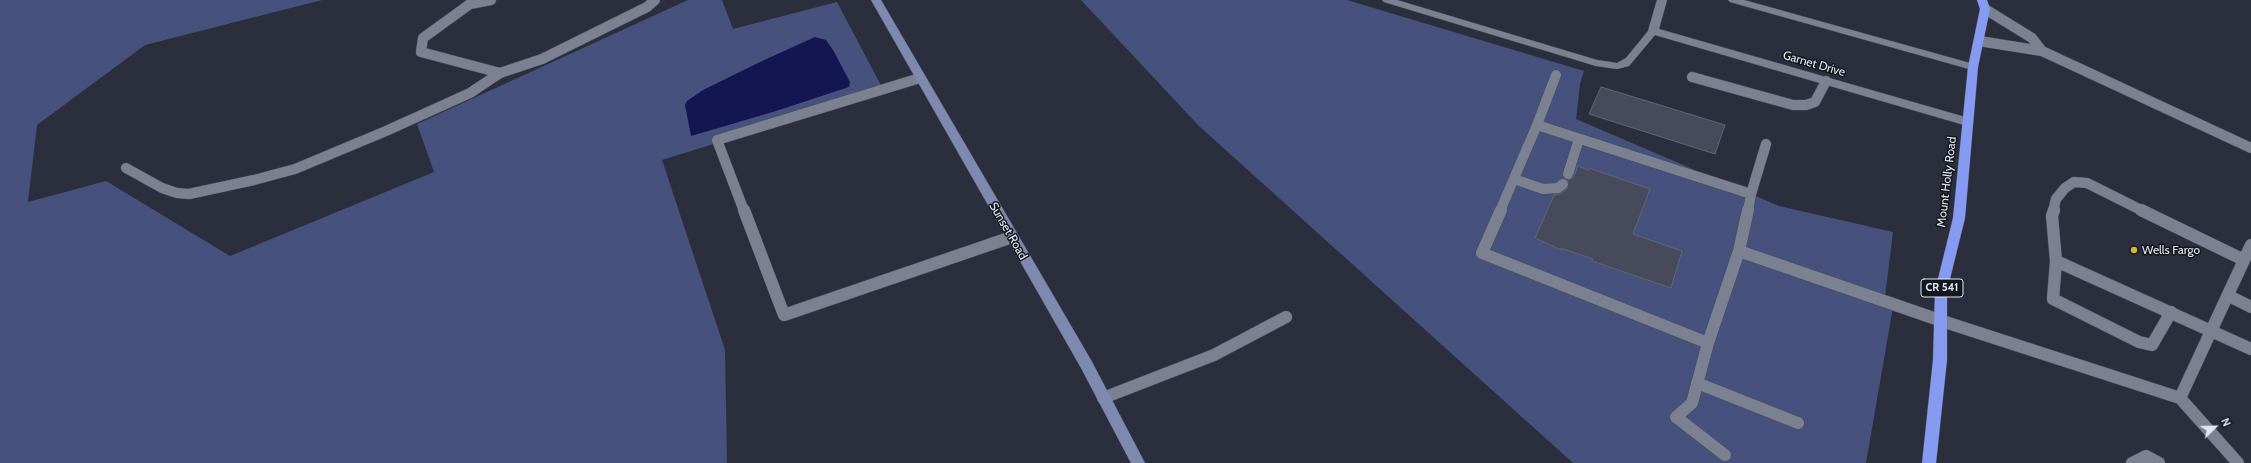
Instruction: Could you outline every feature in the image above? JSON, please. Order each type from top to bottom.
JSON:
[{"type":"highway","name":"Mount Holly Road","points":[[1929,463],[1942,321],[1941,291],[1958,218],[1973,67],[1984,5]]},
{"type":"street","name":"Sunset Road","points":[[876,0],[1086,364],[1138,463]]},
{"type":"street","points":[[1387,0],[1608,66],[1625,64],[1653,32],[1662,0]]},
{"type":"street","points":[[1733,0],[1973,67]]},
{"type":"street","name":"Garnet Drive","points":[[1653,32],[1968,122]]},
{"type":"lane","points":[[491,0],[470,4],[423,38],[421,52],[500,73]]},
{"type":"lane","points":[[126,168],[162,188],[177,193],[189,194],[295,169],[449,103],[470,93],[500,73],[542,59],[647,7],[655,0]]},
{"type":"lane","points":[[1984,5],[2032,38],[2042,51]]},
{"type":"lane","points":[[1978,41],[2042,51],[2251,148]]},
{"type":"lane","points":[[1556,75],[1537,125],[1482,253],[1708,343]]},
{"type":"lane","points":[[1692,77],[1794,105],[1806,105],[1815,102],[1826,81]]},
{"type":"lane","points":[[920,78],[717,140],[784,315],[1012,237]]},
{"type":"lane","points":[[1537,125],[1751,194]]},
{"type":"lane","points":[[1568,174],[1580,139]]},
{"type":"lane","points":[[1725,455],[1676,417],[1692,403],[1708,343],[1739,251],[1751,194],[1766,144]]},
{"type":"lane","points":[[1514,179],[1543,189],[1558,188],[1563,184]]},
{"type":"lane","points":[[2171,312],[2152,345],[2139,342],[2053,299],[2056,261],[2052,216],[2056,198],[2064,188],[2074,182],[2087,183],[2244,260]]},
{"type":"lane","points":[[2180,398],[2229,296],[2251,245]]},
{"type":"lane","points":[[1739,251],[1942,321],[2180,398],[2238,463]]},
{"type":"lane","points":[[2056,261],[2113,284],[2171,312],[2212,329],[2251,349]]},
{"type":"lane","points":[[2229,296],[2251,307]]},
{"type":"lane","points":[[1103,398],[1214,355],[1286,317]]},
{"type":"lane","points":[[1697,383],[1798,423]]},
{"type":"lane","points":[[2132,463],[2146,456],[2159,463]]},
{"type":"shaded area","points":[[0,0],[322,0],[145,45],[37,125],[28,202],[106,181],[230,256],[434,172],[417,124],[688,0],[722,0],[733,29],[837,2],[884,91],[662,160],[725,350],[727,463],[0,463]]},
{"type":"shaded area","points":[[1081,0],[1347,0],[1584,71],[1580,84],[1576,119],[1779,206],[1893,232],[1884,305],[1893,307],[1866,463],[1573,463],[1199,126]]},
{"type":"shaded area","points":[[815,37],[826,40],[833,50],[850,82],[849,87],[776,111],[691,136],[685,105],[687,101],[703,90]]},
{"type":"building","points":[[1601,87],[1725,125],[1715,154],[1589,114]]},
{"type":"building","points":[[1578,166],[1588,170],[1589,168],[1650,189],[1633,234],[1682,251],[1671,288],[1592,261],[1593,259],[1561,248],[1561,250],[1535,238],[1554,195],[1562,193],[1567,189],[1568,180],[1573,178]]},
{"type":"place","name":"Wells Fargo","points":[[2134,250]]}]
